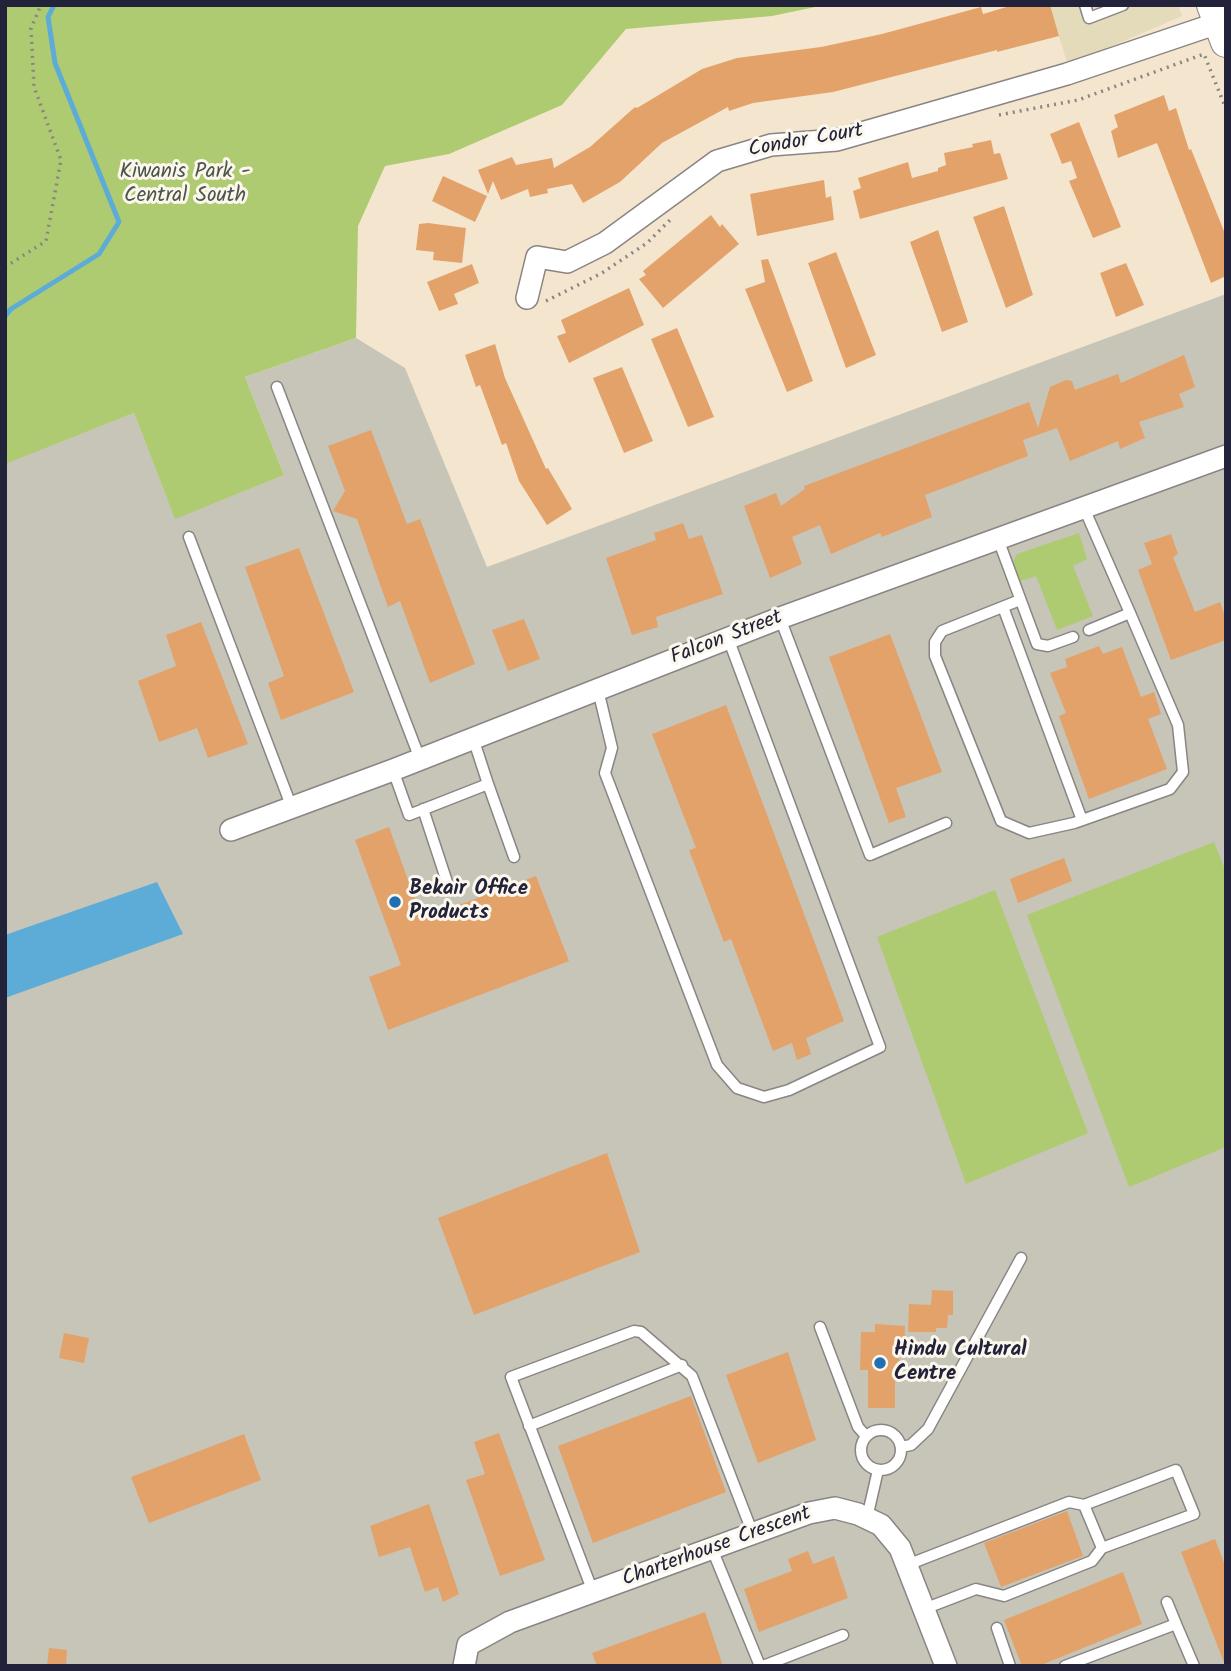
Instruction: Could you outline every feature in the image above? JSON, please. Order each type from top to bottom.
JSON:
[{"type":"street","name":"Condor Court","points":[[533,300],[537,257],[567,262],[605,243],[717,161],[771,145],[837,140],[1067,74],[1219,23]]},
{"type":"street","name":"Falcon Street","points":[[231,830],[393,770],[780,618],[1226,456]]},
{"type":"street","name":"Charterhouse Crescent","points":[[464,1666],[468,1645],[510,1622],[809,1513],[835,1508],[881,1525],[900,1548],[944,1665]]},
{"type":"lane","points":[[1084,5],[1089,18],[1123,5]]},
{"type":"lane","points":[[277,387],[419,759]]},
{"type":"lane","points":[[1020,600],[942,631],[935,642],[935,656],[1001,821],[1029,833],[1082,820],[1170,789],[1183,772],[1178,725],[1084,508]]},
{"type":"lane","points":[[189,537],[292,808]]},
{"type":"lane","points":[[998,539],[1037,644],[1048,646],[1073,637]]},
{"type":"lane","points":[[1003,607],[1082,820]]},
{"type":"lane","points":[[1089,630],[1130,613]]},
{"type":"lane","points":[[780,618],[870,855],[946,823]]},
{"type":"lane","points":[[598,690],[612,748],[605,773],[717,1065],[737,1088],[764,1097],[789,1090],[880,1047],[728,638]]},
{"type":"lane","points":[[473,738],[514,857]]},
{"type":"lane","points":[[393,770],[409,815],[488,784]]},
{"type":"lane","points":[[423,809],[449,886]]},
{"type":"lane","points":[[901,1447],[911,1445],[928,1429],[1021,1258]]},
{"type":"lane","points":[[820,1327],[858,1427],[866,1436]]},
{"type":"lane","points":[[593,1592],[511,1377],[634,1331],[641,1332],[692,1376],[753,1534]]},
{"type":"lane","points":[[529,1426],[682,1365]]},
{"type":"lane","points":[[884,1430],[895,1436],[901,1447],[894,1466],[878,1470],[868,1465],[861,1454],[866,1436],[872,1432],[884,1430]]},
{"type":"lane","points":[[867,1518],[878,1470]]},
{"type":"lane","points":[[906,1565],[1069,1502],[1084,1504],[1176,1470],[1194,1514],[1102,1548],[1092,1561],[1004,1596],[976,1589],[924,1609]]},
{"type":"lane","points":[[1084,1504],[1102,1548]]},
{"type":"lane","points":[[712,1549],[761,1666],[843,1635]]},
{"type":"lane","points":[[1167,1602],[1194,1666]]},
{"type":"lane","points":[[1065,1666],[1176,1624]]},
{"type":"lane","points":[[997,1628],[1010,1666]]},
{"type":"path","points":[[5,267],[46,241],[61,160],[34,87],[31,28],[41,5]]},
{"type":"path","points":[[998,115],[1078,100],[1204,54],[1226,109]]},
{"type":"path","points":[[533,300],[551,300],[602,273],[647,243],[677,214]]},
{"type":"shaded area","points":[[1049,5],[1178,5],[1182,16],[1068,65]]},
{"type":"shaded area","points":[[1226,294],[1226,1666],[5,1666],[5,463],[134,413],[175,518],[284,475],[245,377],[356,338],[405,368],[487,567]]},
{"type":"green space","name":"Kiwanis Park - Central South","points":[[5,5],[825,5],[772,16],[626,29],[562,105],[449,154],[385,166],[358,226],[356,338],[245,377],[284,475],[175,519],[134,413],[5,464]]},
{"type":"green space","points":[[1079,533],[1087,559],[1073,566],[1093,616],[1057,630],[1036,576],[1020,581],[1013,563],[1017,554]]},
{"type":"green space","points":[[1214,842],[1226,872],[1226,1147],[1129,1187],[1027,915]]},
{"type":"green space","points":[[995,890],[1088,1133],[966,1184],[877,937]]},
{"type":"water","points":[[157,882],[183,934],[5,998],[5,935]]},
{"type":"building","points":[[1013,5],[1050,5],[1059,36],[833,92],[753,103],[729,111],[728,107],[662,143],[620,182],[583,203],[572,184],[547,189],[548,193],[530,197],[528,189],[501,200],[493,181],[488,194],[478,170],[512,157],[516,165],[552,158],[554,168],[590,147],[635,107],[702,69],[737,58],[821,47],[882,34],[981,7],[983,14]]},
{"type":"building","points":[[1164,95],[1169,111],[1176,108],[1189,150],[1191,149],[1226,236],[1226,276],[1211,283],[1157,143],[1118,158],[1111,131],[1118,127],[1114,115]]},
{"type":"building","points":[[1079,122],[1121,227],[1093,238],[1069,181],[1077,178],[1071,161],[1062,164],[1050,134]]},
{"type":"building","points":[[991,140],[994,154],[1000,153],[1008,179],[860,219],[853,191],[861,188],[858,178],[908,162],[912,178],[938,171],[938,168],[946,165],[944,153]]},
{"type":"building","points":[[443,176],[487,196],[475,222],[432,201]]},
{"type":"building","points":[[824,180],[826,198],[831,196],[834,220],[757,236],[750,194]]},
{"type":"building","points":[[1004,206],[1033,295],[1006,308],[973,217]]},
{"type":"building","points":[[711,215],[739,244],[663,308],[639,279],[646,275],[643,271]]},
{"type":"building","points":[[419,224],[466,228],[462,263],[433,260],[434,252],[416,250]]},
{"type":"building","points":[[938,230],[968,322],[942,332],[910,242]]},
{"type":"building","points":[[836,252],[876,355],[846,368],[808,263]]},
{"type":"building","points":[[768,259],[813,381],[787,392],[745,289],[765,282],[761,260]]},
{"type":"building","points":[[1126,263],[1144,305],[1116,317],[1100,273]]},
{"type":"building","points":[[472,264],[479,283],[454,294],[458,304],[439,311],[427,282]]},
{"type":"building","points":[[629,288],[644,325],[569,363],[557,336],[566,333],[561,320]]},
{"type":"building","points":[[677,328],[714,417],[688,427],[651,339]]},
{"type":"building","points":[[495,344],[505,378],[546,469],[548,468],[572,509],[547,525],[519,481],[506,443],[502,445],[480,385],[476,387],[465,355]]},
{"type":"building","points":[[1184,355],[1195,387],[1179,394],[1184,407],[1139,422],[1145,438],[1120,449],[1118,441],[1070,461],[1057,428],[1023,440],[1028,456],[925,495],[932,517],[882,537],[880,533],[831,554],[820,525],[792,537],[802,564],[770,578],[744,506],[776,493],[781,506],[805,489],[804,486],[1029,402],[1038,428],[1050,387],[1066,380],[1072,381],[1075,390],[1118,374],[1121,383]]},
{"type":"building","points":[[622,367],[653,441],[624,453],[593,378]]},
{"type":"building","points":[[371,430],[407,524],[420,519],[475,664],[430,683],[400,601],[388,607],[357,519],[333,511],[345,491],[328,446]]},
{"type":"building","points":[[683,523],[689,539],[702,535],[723,594],[656,617],[658,627],[632,635],[606,558],[656,540],[654,533]]},
{"type":"building","points":[[1171,534],[1178,554],[1173,557],[1195,612],[1220,602],[1226,619],[1226,640],[1171,660],[1138,570],[1152,564],[1144,543]]},
{"type":"building","points":[[299,548],[354,692],[281,720],[268,683],[284,676],[245,567]]},
{"type":"building","points":[[524,619],[540,659],[508,671],[492,630]]},
{"type":"building","points":[[201,622],[248,744],[208,758],[197,728],[159,742],[138,681],[176,666],[166,635]]},
{"type":"building","points":[[890,634],[942,772],[896,788],[906,817],[889,823],[829,657]]},
{"type":"building","points":[[1099,646],[1103,654],[1122,647],[1141,697],[1154,692],[1161,714],[1148,719],[1167,769],[1089,799],[1059,716],[1066,713],[1050,673],[1067,667],[1065,659]]},
{"type":"building","points":[[726,705],[844,1021],[806,1038],[811,1054],[797,1060],[792,1043],[773,1051],[731,939],[724,942],[689,850],[696,848],[652,734]]},
{"type":"building","points":[[389,827],[422,919],[536,876],[569,961],[388,1030],[369,977],[401,965],[355,840]]},
{"type":"building","points":[[1064,858],[1072,881],[1018,903],[1010,879]]},
{"type":"building","points":[[607,1153],[640,1252],[474,1315],[438,1218]]},
{"type":"building","points":[[932,1290],[953,1291],[953,1315],[948,1315],[947,1328],[936,1328],[936,1332],[908,1332],[909,1304],[931,1305]]},
{"type":"building","name":"Hindu Cultural Centre","points":[[875,1324],[905,1326],[904,1357],[899,1357],[900,1370],[895,1370],[895,1408],[868,1408],[868,1370],[860,1370],[861,1332],[875,1332]]},
{"type":"building","points":[[64,1333],[89,1338],[84,1363],[59,1358]]},
{"type":"building","points":[[788,1352],[816,1440],[758,1463],[726,1375]]},
{"type":"building","points":[[691,1396],[726,1492],[593,1543],[558,1446]]},
{"type":"building","points":[[499,1433],[545,1560],[500,1576],[466,1480],[485,1474],[474,1442]]},
{"type":"building","points":[[244,1434],[261,1480],[149,1523],[131,1477]]},
{"type":"building","points":[[429,1504],[459,1594],[443,1602],[438,1587],[425,1592],[410,1547],[379,1557],[370,1526]]},
{"type":"building","points":[[1067,1511],[1083,1556],[1001,1587],[984,1543]]},
{"type":"building","points":[[1215,1539],[1226,1568],[1225,1665],[1181,1552]]},
{"type":"building","points":[[808,1551],[813,1564],[834,1556],[848,1598],[759,1632],[744,1589],[792,1571],[788,1559]]},
{"type":"building","points":[[1123,1572],[1142,1624],[1039,1666],[1022,1666],[1004,1620]]},
{"type":"building","points":[[705,1612],[723,1666],[597,1666],[592,1653]]},
{"type":"building","points":[[49,1648],[67,1650],[66,1666],[47,1666]]},
{"type":"waterway","points":[[5,316],[11,309],[99,254],[119,222],[55,63],[48,17],[54,5]]},
{"type":"place","name":"Bekair Office Products","points":[[395,902]]},
{"type":"place","name":"Hindu Cultural Centre","points":[[880,1363]]}]
